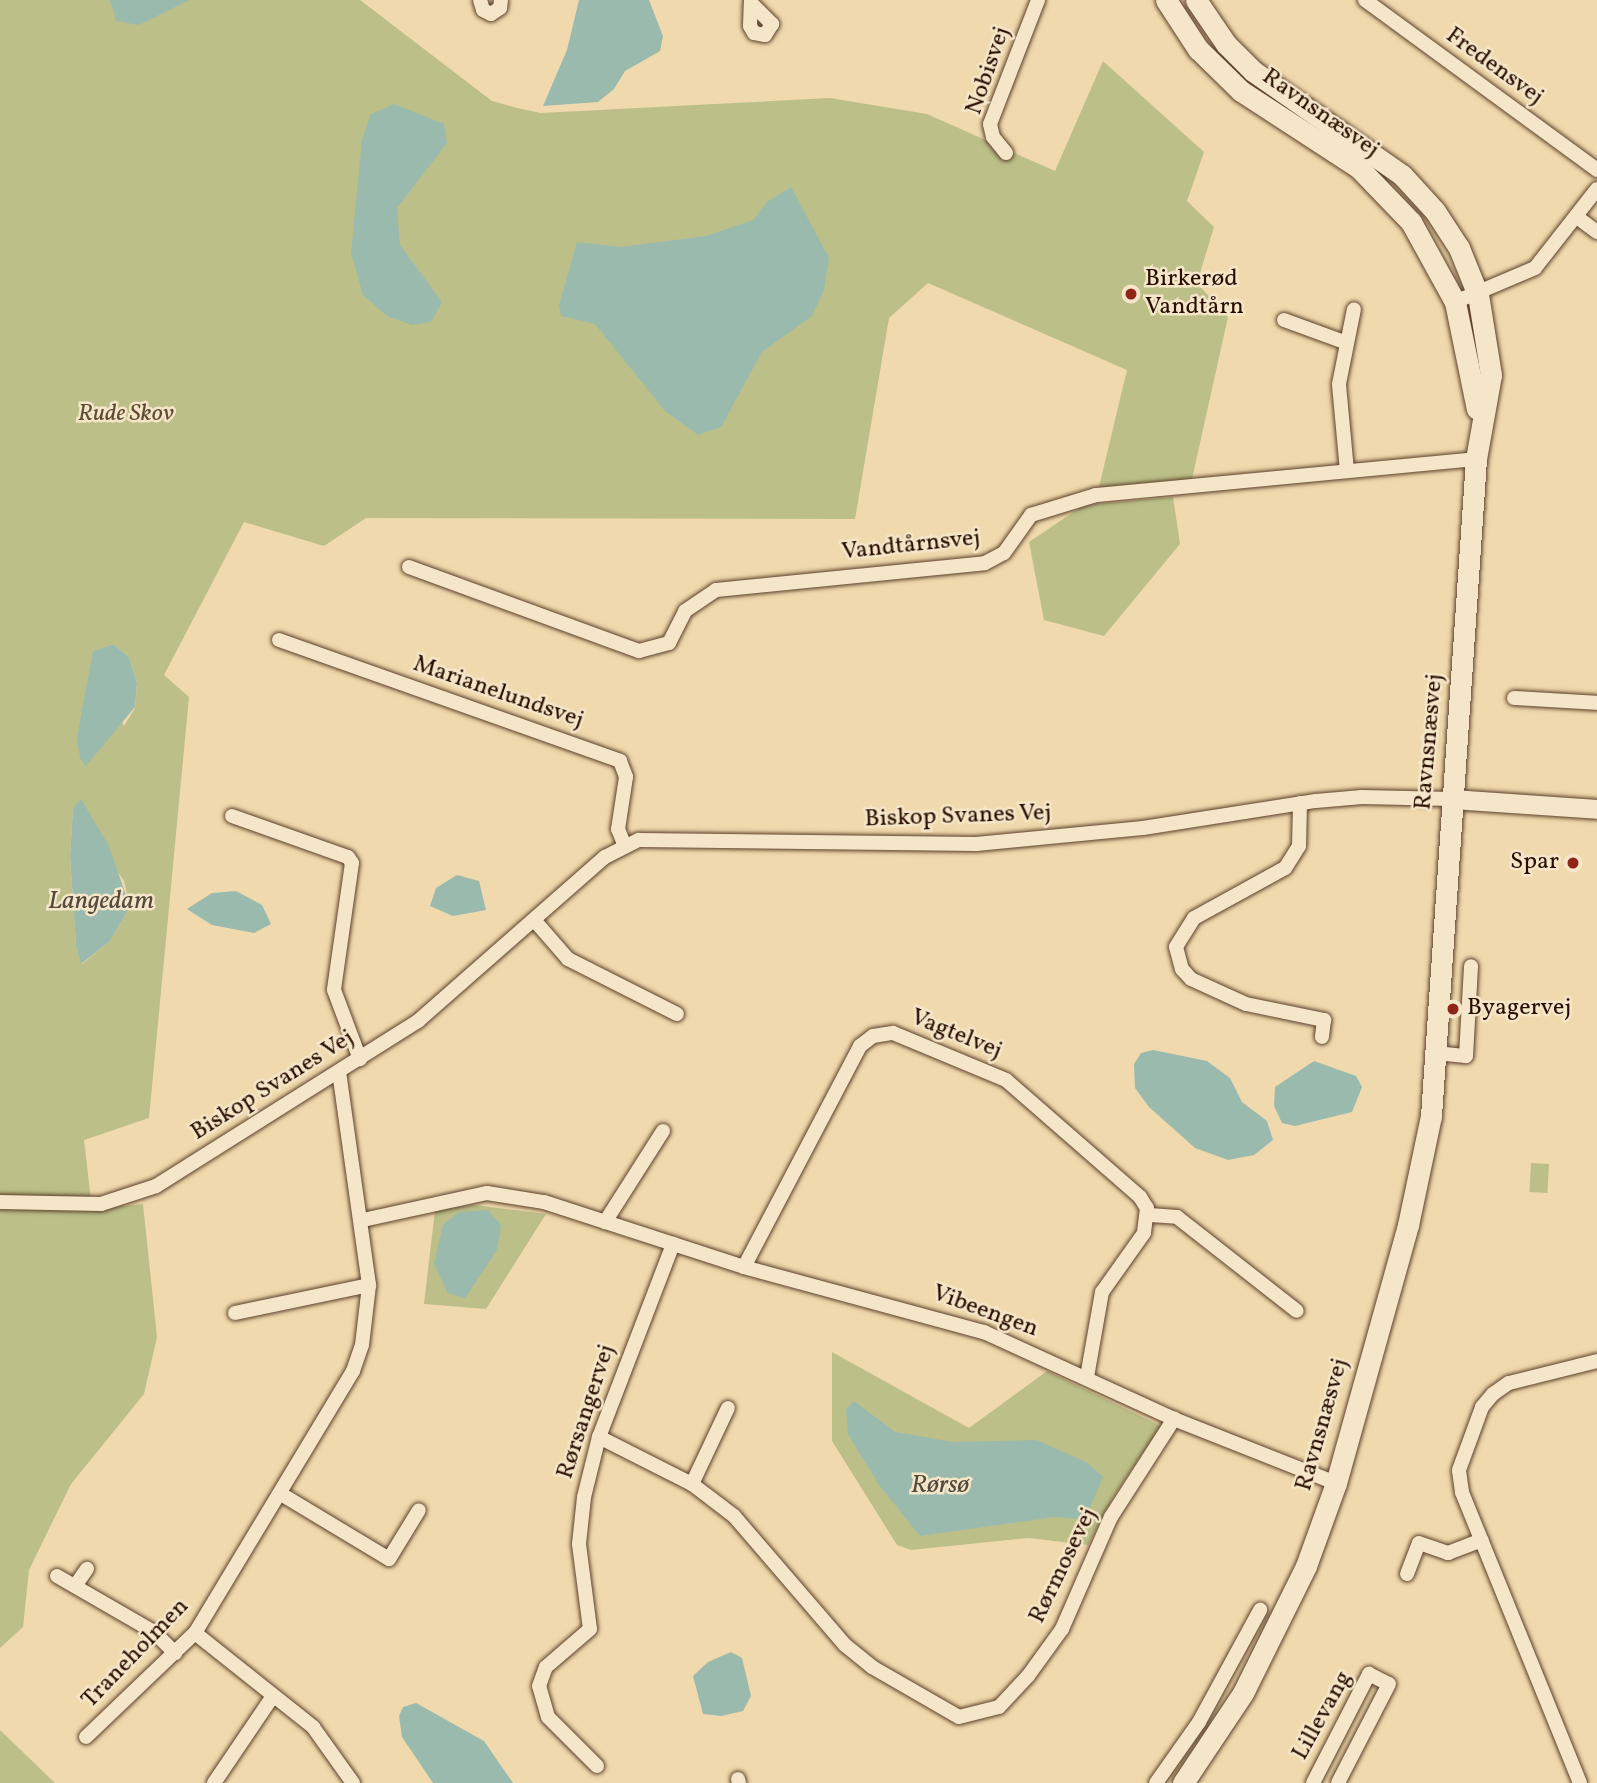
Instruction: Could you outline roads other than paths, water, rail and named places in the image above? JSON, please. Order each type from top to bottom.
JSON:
[{"type":"main road","name":"Ravnsnæsvej","points":[[1166,0],[1198,49],[1241,91],[1359,168],[1411,222],[1455,302],[1474,377],[1480,435]]},
{"type":"main road","name":"Ravnsnæsvej","points":[[1184,1783],[1243,1693],[1278,1629],[1336,1483],[1408,1225],[1431,1116],[1476,459],[1491,375],[1478,295],[1459,248],[1435,211],[1402,176],[1253,71],[1226,44],[1196,0]]},
{"type":"street","points":[[480,0],[483,10],[491,13],[500,8],[501,0]]},
{"type":"street","name":"Nobisvej","points":[[1006,153],[993,137],[990,124],[1038,0]]},
{"type":"street","name":"Fredensvej","points":[[1365,0],[1597,170]]},
{"type":"street","points":[[1455,302],[1478,295],[1535,268],[1577,218],[1597,189]]},
{"type":"street","points":[[1577,218],[1597,232]]},
{"type":"street","points":[[1347,471],[1339,384],[1354,309]]},
{"type":"street","points":[[1284,320],[1347,343]]},
{"type":"street","name":"Vandtårnsvej","points":[[409,567],[639,651],[669,643],[685,611],[716,590],[985,563],[1004,553],[1031,515],[1096,495],[1476,459]]},
{"type":"street","name":"Marianelundsvej","points":[[279,640],[620,761],[626,776],[618,829],[624,845]]},
{"type":"street","points":[[1514,698],[1597,703]]},
{"type":"street","name":"Biskop Svanes Vej","points":[[0,1202],[101,1204],[139,1195],[360,1059],[444,1002],[624,845],[639,840],[976,844],[1143,828],[1300,803],[1362,797],[1452,799]]},
{"type":"street","points":[[1452,799],[1597,809]]},
{"type":"street","points":[[1300,803],[1299,846],[1285,868],[1194,918],[1176,947],[1182,970],[1199,984],[1246,1004],[1324,1020],[1322,1037]]},
{"type":"street","points":[[232,816],[348,857],[352,863],[334,990],[360,1059]]},
{"type":"street","points":[[535,922],[568,959],[677,1014]]},
{"type":"street","points":[[1436,1053],[1466,1056],[1471,966]]},
{"type":"street","name":"Vagtelvej","points":[[744,1267],[860,1046],[881,1034],[893,1033],[982,1067],[1006,1080],[1140,1197],[1150,1215]]},
{"type":"street","name":"Traneholmen","points":[[86,1737],[195,1633],[353,1371],[362,1345],[369,1285],[363,1220],[339,1071]]},
{"type":"street","points":[[605,1222],[663,1131]]},
{"type":"street","name":"Vibeengen","points":[[363,1220],[487,1193],[544,1202],[744,1267],[984,1332],[1174,1419],[1336,1483]]},
{"type":"street","points":[[1087,1377],[1102,1292],[1144,1233],[1150,1215],[1177,1217],[1297,1311]]},
{"type":"street","name":"Rørsangervej","points":[[597,1766],[548,1717],[539,1686],[551,1661],[590,1629],[579,1544],[584,1497],[599,1437],[673,1244]]},
{"type":"street","points":[[236,1313],[369,1285]]},
{"type":"street","points":[[1580,1783],[1462,1492],[1460,1470],[1482,1407],[1508,1383],[1597,1361]]},
{"type":"street","points":[[692,1484],[728,1408]]},
{"type":"street","name":"Rørmosevej","points":[[599,1437],[692,1484],[734,1516],[845,1645],[941,1710],[972,1717],[999,1707],[1028,1676],[1062,1629],[1111,1517],[1174,1419]]},
{"type":"street","points":[[281,1494],[389,1559],[419,1510]]},
{"type":"street","points":[[1407,1574],[1419,1543],[1448,1553],[1482,1540]]},
{"type":"street","points":[[75,1586],[87,1569]]},
{"type":"street","points":[[57,1576],[154,1632],[175,1653]]},
{"type":"street","points":[[1156,1783],[1199,1722],[1260,1611]]},
{"type":"street","points":[[195,1633],[313,1727],[353,1783]]},
{"type":"street","name":"Lillevang","points":[[1312,1783],[1369,1674],[1389,1684],[1338,1783]]},
{"type":"street","points":[[214,1783],[273,1696]]},
{"type":"water","points":[[110,0],[189,0],[139,25],[116,21]]},
{"type":"water","points":[[579,0],[649,0],[663,36],[660,51],[625,71],[614,89],[598,102],[543,106],[567,50]]},
{"type":"water","points":[[394,104],[444,124],[447,143],[397,208],[400,245],[442,302],[431,322],[412,325],[387,316],[363,295],[351,253],[362,140],[371,114]]},
{"type":"water","points":[[791,187],[829,258],[824,290],[812,316],[762,352],[721,427],[698,435],[665,411],[595,324],[561,316],[559,305],[577,242],[620,247],[706,236],[753,220],[767,202]]},
{"type":"water","points":[[113,644],[129,657],[137,683],[135,707],[86,766],[80,758],[77,737],[93,651]]},
{"type":"water","name":"Langedam","points":[[81,799],[109,846],[130,907],[110,941],[81,964],[76,945],[70,856],[73,808]]},
{"type":"water","points":[[457,875],[479,881],[486,910],[453,916],[430,906],[436,888]]},
{"type":"water","points":[[236,891],[262,905],[271,924],[254,933],[212,925],[187,909],[212,893]]},
{"type":"water","points":[[1153,1050],[1207,1061],[1230,1078],[1242,1102],[1267,1121],[1273,1140],[1254,1155],[1228,1160],[1195,1148],[1149,1107],[1135,1088],[1134,1064],[1141,1053]]},
{"type":"water","points":[[1314,1061],[1356,1076],[1362,1087],[1352,1112],[1295,1126],[1282,1123],[1274,1106],[1275,1087]]},
{"type":"water","points":[[488,1210],[501,1225],[497,1250],[465,1298],[448,1293],[434,1264],[443,1225],[459,1212]]},
{"type":"water","name":"Rørsø","points":[[854,1401],[895,1432],[953,1442],[1036,1440],[1086,1462],[1103,1477],[1085,1519],[1054,1517],[920,1536],[879,1485],[848,1434],[846,1409]]},
{"type":"water","points":[[731,1652],[742,1658],[751,1696],[743,1711],[721,1716],[703,1714],[693,1676],[708,1662]]},
{"type":"water","points":[[416,1703],[484,1741],[513,1783],[433,1783],[402,1737],[399,1716],[403,1707]]},
{"type":"place","name":"Birkerød Vandtårn","points":[[1131,294]]},
{"type":"place","name":"Spar","points":[[1573,863]]},
{"type":"place","name":"Byagervej","points":[[1453,1009]]},
{"type":"park label","name":"Rude Skov","points":[[126,415]]}]
